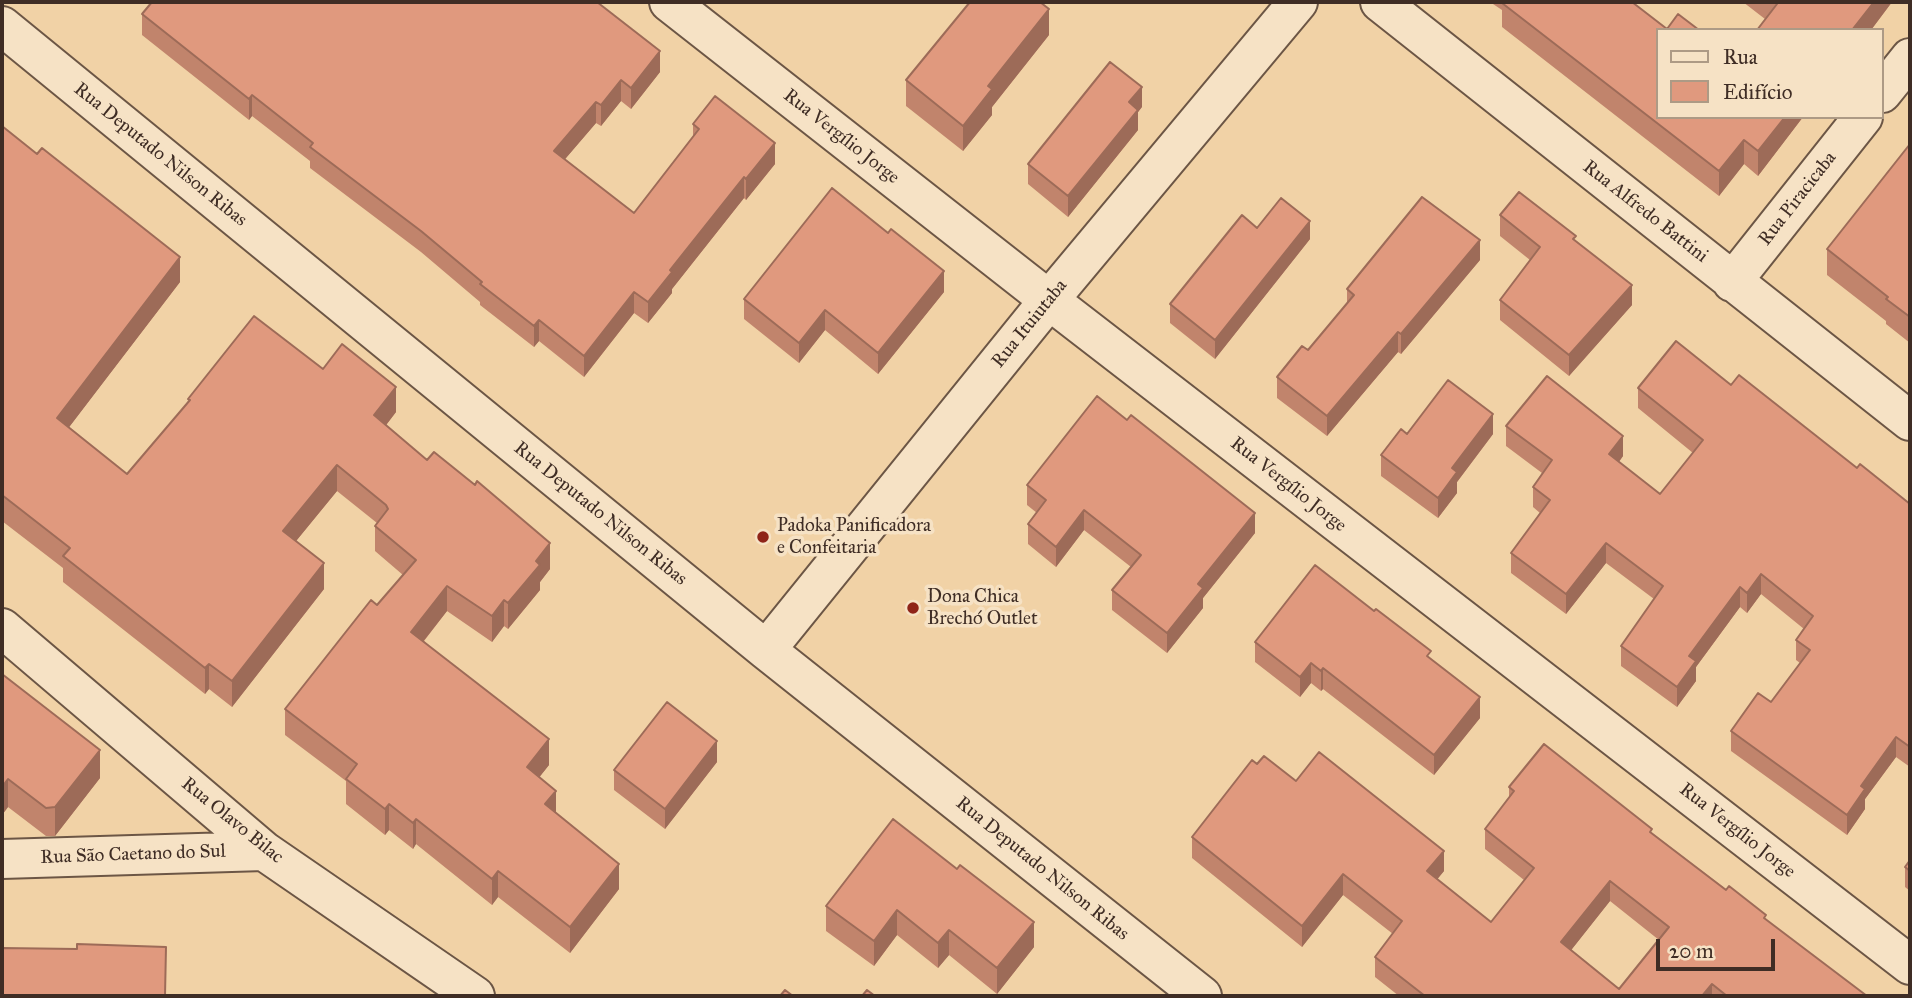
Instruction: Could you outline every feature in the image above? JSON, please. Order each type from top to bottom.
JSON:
[{"type":"street","name":"Rua Vergílio Jorge","points":[[669,2],[1049,300],[1910,965]]},
{"type":"street","name":"Rua Ituiutaba","points":[[766,650],[1049,300],[1298,2]]},
{"type":"street","name":"Rua Alfredo Battini","points":[[1380,2],[1910,421]]},
{"type":"street","name":"Rua Deputado Nilson Ribas","points":[[2,26],[766,650],[1202,996]]},
{"type":"street","points":[[1884,90],[1910,58]]},
{"type":"street","name":"Rua Piracicaba","points":[[1732,282],[1861,119]]},
{"type":"street","name":"Rua Olavo Bilac","points":[[2,628],[264,851],[475,996]]},
{"type":"street","name":"Rua São Caetano do Sul","points":[[2,859],[264,851]]},
{"type":"building","points":[[152,2],[597,2],[660,51],[631,88],[621,80],[601,105],[596,102],[554,151],[634,213],[699,129],[693,124],[715,96],[775,143],[746,179],[744,177],[648,302],[634,292],[584,356],[539,320],[534,326],[480,284],[482,282],[421,231],[310,147],[313,143],[252,95],[249,99],[142,14]]},
{"type":"building","points":[[970,2],[1040,2],[1049,9],[988,86],[992,89],[963,126],[906,80]]},
{"type":"building","points":[[1632,2],[1666,28],[1657,28],[1657,119],[1783,119],[1758,151],[1744,140],[1719,171],[1502,3]]},
{"type":"building","points":[[1774,2],[1874,2],[1854,28],[1759,28],[1777,4]]},
{"type":"building","points":[[1678,14],[1696,28],[1668,28]]},
{"type":"building","points":[[1110,62],[1142,87],[1129,102],[1138,110],[1068,196],[1028,164]]},
{"type":"building","points":[[2,126],[37,154],[42,148],[180,257],[57,418],[127,474],[190,400],[188,399],[254,316],[323,369],[342,344],[396,387],[374,415],[427,460],[434,452],[475,485],[477,481],[550,543],[536,561],[540,565],[508,603],[504,600],[492,616],[447,586],[411,632],[549,739],[527,767],[556,791],[545,804],[619,864],[570,927],[498,871],[492,879],[416,819],[413,823],[389,804],[385,809],[346,779],[357,764],[285,709],[371,600],[377,605],[416,560],[375,526],[388,509],[386,505],[337,465],[283,531],[324,563],[232,681],[209,664],[205,668],[63,556],[70,548],[2,495]]},
{"type":"building","points":[[1910,144],[1910,317],[1827,249]]},
{"type":"building","points":[[832,188],[888,233],[891,229],[944,271],[878,353],[825,310],[799,343],[744,299]]},
{"type":"building","points":[[1519,192],[1576,236],[1573,239],[1632,285],[1569,355],[1500,300],[1540,247],[1500,215]]},
{"type":"building","points":[[1422,197],[1480,240],[1327,416],[1277,377],[1302,346],[1308,350],[1354,295],[1347,289]]},
{"type":"building","points":[[1281,198],[1310,221],[1215,340],[1170,304],[1242,215],[1257,228]]},
{"type":"building","points":[[1676,341],[1731,385],[1739,375],[1857,468],[1860,464],[1910,504],[1910,747],[1896,737],[1861,786],[1865,789],[1847,815],[1731,731],[1758,693],[1771,702],[1810,650],[1796,640],[1813,616],[1761,574],[1747,593],[1740,587],[1689,656],[1696,661],[1677,687],[1621,646],[1663,586],[1606,543],[1566,594],[1511,553],[1550,500],[1533,487],[1552,460],[1506,426],[1547,376],[1623,436],[1609,454],[1660,494],[1703,440],[1638,388]]},
{"type":"building","points":[[1448,380],[1493,414],[1452,468],[1457,472],[1438,498],[1381,455],[1401,429],[1407,434]]},
{"type":"building","points":[[1097,396],[1127,420],[1131,415],[1255,513],[1198,584],[1203,588],[1167,633],[1112,590],[1141,555],[1084,510],[1056,547],[1028,524],[1046,500],[1027,485]]},
{"type":"building","points":[[1315,565],[1431,651],[1427,656],[1480,697],[1434,755],[1323,668],[1321,671],[1311,663],[1300,677],[1255,642]]},
{"type":"building","points":[[2,674],[100,750],[55,807],[46,808],[8,779],[2,787]]},
{"type":"building","points":[[667,702],[717,741],[665,809],[614,770]]},
{"type":"building","points":[[1544,744],[1652,829],[1650,832],[1726,890],[1729,886],[1766,915],[1764,918],[1867,996],[1727,996],[1712,984],[1702,996],[1425,996],[1375,957],[1402,921],[1343,874],[1302,926],[1192,837],[1252,760],[1257,764],[1264,756],[1296,781],[1319,752],[1444,851],[1427,871],[1491,922],[1534,868],[1485,829],[1514,791],[1509,787]],"holes":[[[1610,881],[1669,927],[1619,989],[1561,942]]]},
{"type":"building","points":[[893,819],[957,869],[960,865],[1034,922],[997,968],[949,930],[938,943],[897,910],[874,941],[826,906]]},
{"type":"building","points":[[77,944],[166,947],[165,996],[2,996],[2,948],[77,949]]},
{"type":"building","points":[[785,990],[793,996],[780,996]]},
{"type":"building","points":[[867,990],[875,996],[862,996]]},
{"type":"place","name":"Padoka Panificadora e Confeitaria","points":[[763,537]]},
{"type":"place","name":"Dona Chica Brechó Outlet","points":[[913,608]]}]
